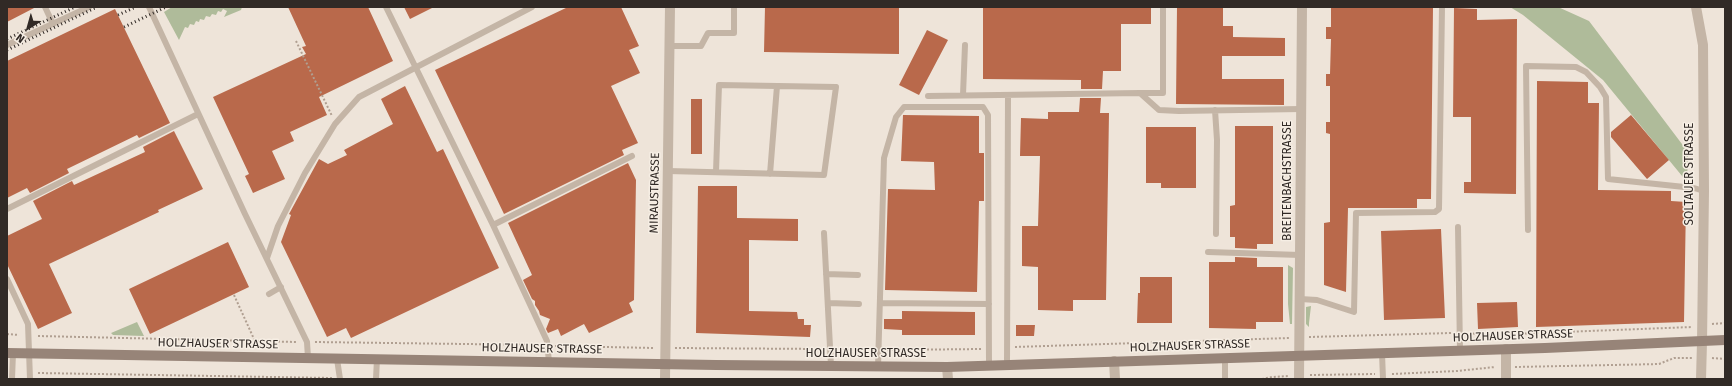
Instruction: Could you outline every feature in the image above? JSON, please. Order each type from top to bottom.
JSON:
[{"type":"main road","name":"HOLZHAUSER STRASSE","points":[[9,351],[28,353],[337,359],[947,367],[1506,349],[1725,340]]},
{"type":"street","name":"MIRAUSTRASSE","points":[[665,379],[670,7]]},
{"type":"street","name":"BREITENBACHSTRASSE","points":[[1300,379],[1302,7]]},
{"type":"street","name":"SOLTAUER STRASSE","points":[[1696,7],[1703,45],[1704,191],[1701,379]]},
{"type":"street","points":[[1506,349],[1506,379]]},
{"type":"street","points":[[1114,361],[1115,379]]},
{"type":"street","points":[[947,367],[948,379]]},
{"type":"lane","points":[[45,7],[53,24]]},
{"type":"lane","points":[[7,45],[89,7]]},
{"type":"lane","points":[[149,7],[245,214],[307,342],[308,358]]},
{"type":"lane","points":[[386,7],[493,225],[548,346],[549,362]]},
{"type":"lane","points":[[267,258],[278,226],[290,200],[335,124],[359,97],[532,7]]},
{"type":"lane","points":[[670,46],[701,46],[708,34],[734,33],[734,7]]},
{"type":"lane","points":[[928,96],[1164,93],[1163,7]]},
{"type":"lane","points":[[1300,299],[1317,300],[1354,312],[1356,213],[1435,212],[1439,209],[1442,7]]},
{"type":"lane","points":[[963,95],[965,45]]},
{"type":"lane","points":[[1528,230],[1526,66],[1576,67],[1586,72],[1600,87],[1606,97],[1608,179],[1694,188],[1704,191]]},
{"type":"lane","points":[[668,172],[824,175],[836,87],[719,85],[716,172]]},
{"type":"lane","points":[[770,174],[777,86]]},
{"type":"lane","points":[[1140,93],[1159,110],[1301,109]]},
{"type":"lane","points":[[1007,365],[1008,94]]},
{"type":"lane","points":[[878,367],[884,158],[896,117],[904,107],[983,107],[988,115],[989,366]]},
{"type":"lane","points":[[1215,110],[1217,140],[1216,234]]},
{"type":"lane","points":[[7,209],[198,114]]},
{"type":"lane","points":[[493,225],[632,156]]},
{"type":"lane","points":[[1458,227],[1460,350]]},
{"type":"lane","points":[[824,233],[831,366]]},
{"type":"lane","points":[[1208,252],[1300,255]]},
{"type":"lane","points":[[826,274],[858,275]]},
{"type":"lane","points":[[7,279],[28,324],[30,376]]},
{"type":"lane","points":[[269,294],[281,287]]},
{"type":"lane","points":[[828,303],[859,304]]},
{"type":"lane","points":[[880,303],[989,304]]},
{"type":"lane","points":[[9,351],[12,379]]},
{"type":"lane","points":[[1382,353],[1382,376]]},
{"type":"lane","points":[[1225,358],[1225,379]]},
{"type":"lane","points":[[337,359],[340,379]]},
{"type":"lane","points":[[376,379],[377,359]]},
{"type":"path","points":[[296,41],[335,124]]},
{"type":"path","points":[[234,295],[254,339]]},
{"type":"path","points":[[1320,337],[1459,332],[1486,335],[1679,328]]},
{"type":"path","points":[[7,334],[108,338],[646,348]]},
{"type":"path","points":[[1515,367],[1659,364],[1674,358],[1690,358]]},
{"type":"path","points":[[1320,375],[1382,376],[1497,367]]},
{"type":"path","points":[[30,376],[376,379]]},
{"type":"path","points":[[1262,379],[1278,376]]},
{"type":"path","points":[[1168,379],[1190,379]]},
{"type":"green space","points":[[172,7],[242,7],[241,10],[224,17],[227,11],[223,9],[221,12],[218,11],[216,15],[212,14],[210,17],[206,16],[204,20],[200,19],[199,22],[196,21],[194,25],[190,24],[188,28],[185,27],[179,40],[164,12]]},
{"type":"green space","points":[[1510,7],[1558,7],[1589,21],[1688,152],[1687,182],[1603,80],[1523,15]]},
{"type":"green space","points":[[1288,265],[1293,268],[1292,324],[1290,324],[1288,304]]},
{"type":"green space","points":[[1311,306],[1309,327],[1306,324],[1306,307]]},
{"type":"green space","points":[[137,322],[144,336],[113,335],[111,333]]},
{"type":"building","points":[[7,7],[36,7],[7,22]]},
{"type":"building","points":[[288,7],[368,7],[393,61],[319,97],[327,115],[290,132],[294,141],[272,151],[285,179],[253,193],[245,176],[249,174],[213,97],[306,54],[302,47],[306,46]]},
{"type":"building","points":[[404,7],[434,7],[410,19]]},
{"type":"building","points":[[568,7],[621,7],[639,46],[629,50],[640,73],[611,86],[638,143],[622,150],[624,155],[504,214],[435,70]]},
{"type":"building","points":[[765,7],[899,7],[899,54],[764,52]]},
{"type":"building","points":[[983,7],[1151,7],[1151,24],[1121,24],[1121,71],[1103,71],[1102,89],[1081,89],[1081,80],[983,79]]},
{"type":"building","points":[[1177,7],[1223,7],[1223,26],[1233,26],[1233,37],[1285,38],[1285,56],[1222,56],[1222,79],[1284,79],[1284,105],[1176,104]]},
{"type":"building","points":[[1331,7],[1433,7],[1431,199],[1417,199],[1417,208],[1348,208],[1346,292],[1324,285],[1324,223],[1330,222],[1330,134],[1326,133],[1326,122],[1330,122],[1330,86],[1326,86],[1326,74],[1330,74],[1331,39],[1326,39],[1326,27],[1331,27]]},
{"type":"building","points":[[1454,8],[1477,9],[1477,20],[1517,19],[1516,194],[1464,193],[1464,182],[1471,182],[1471,117],[1453,117]]},
{"type":"building","points":[[115,9],[170,123],[139,138],[137,135],[67,169],[69,173],[30,193],[27,188],[7,198],[7,61]]},
{"type":"building","points":[[927,30],[948,40],[919,95],[899,85]]},
{"type":"building","points":[[1537,81],[1588,82],[1588,103],[1599,103],[1598,190],[1671,191],[1671,201],[1686,202],[1684,322],[1536,327]]},
{"type":"building","points":[[405,86],[437,152],[443,149],[499,268],[351,338],[346,328],[327,337],[281,242],[291,215],[289,214],[319,159],[328,164],[347,155],[344,150],[393,124],[381,99]]},
{"type":"building","points":[[1080,98],[1101,98],[1100,113],[1109,113],[1106,300],[1073,300],[1073,311],[1038,310],[1038,267],[1022,266],[1022,226],[1038,226],[1040,156],[1020,156],[1021,118],[1048,119],[1048,112],[1079,112]]},
{"type":"building","points":[[691,99],[702,99],[702,154],[691,154]]},
{"type":"building","points":[[903,115],[979,116],[979,153],[984,153],[984,201],[979,201],[977,292],[885,290],[888,189],[935,190],[934,162],[901,161]]},
{"type":"building","points":[[1631,115],[1669,160],[1647,179],[1611,137],[1611,132]]},
{"type":"building","points":[[1235,126],[1273,126],[1273,244],[1257,244],[1257,249],[1235,248],[1235,237],[1230,237],[1230,206],[1235,205]]},
{"type":"building","points":[[1146,127],[1196,127],[1196,188],[1161,188],[1161,183],[1146,183]]},
{"type":"building","points":[[174,131],[203,189],[158,210],[159,212],[49,264],[72,313],[38,329],[7,264],[7,236],[42,219],[33,201],[72,181],[74,185],[145,152],[143,147]]},
{"type":"building","points":[[628,163],[636,180],[634,300],[629,303],[633,312],[589,333],[584,324],[561,336],[558,329],[548,333],[546,329],[550,319],[540,315],[535,305],[535,301],[532,299],[523,280],[532,275],[508,223]]},
{"type":"building","points":[[698,186],[737,186],[737,218],[798,219],[798,241],[749,240],[749,311],[797,312],[798,319],[804,319],[804,325],[811,325],[810,337],[696,333]]},
{"type":"building","points":[[1441,229],[1445,318],[1384,320],[1381,231]]},
{"type":"building","points":[[228,242],[249,287],[150,334],[129,289]]},
{"type":"building","points":[[1235,257],[1257,258],[1257,267],[1283,267],[1283,322],[1256,322],[1256,329],[1209,328],[1209,262],[1235,262]]},
{"type":"building","points":[[1140,277],[1172,277],[1172,323],[1137,323]]},
{"type":"building","points":[[1517,302],[1518,327],[1478,329],[1477,303]]},
{"type":"building","points":[[902,311],[975,312],[975,335],[902,335],[902,330],[884,329],[884,319],[902,319]]},
{"type":"building","points":[[1016,325],[1035,325],[1034,336],[1016,336]]},
{"type":"railway","points":[[7,39],[75,7]]},
{"type":"railway","points":[[7,50],[97,7]]},
{"type":"railway","points":[[118,15],[136,7]]},
{"type":"railway","points":[[124,27],[166,7]]}]
